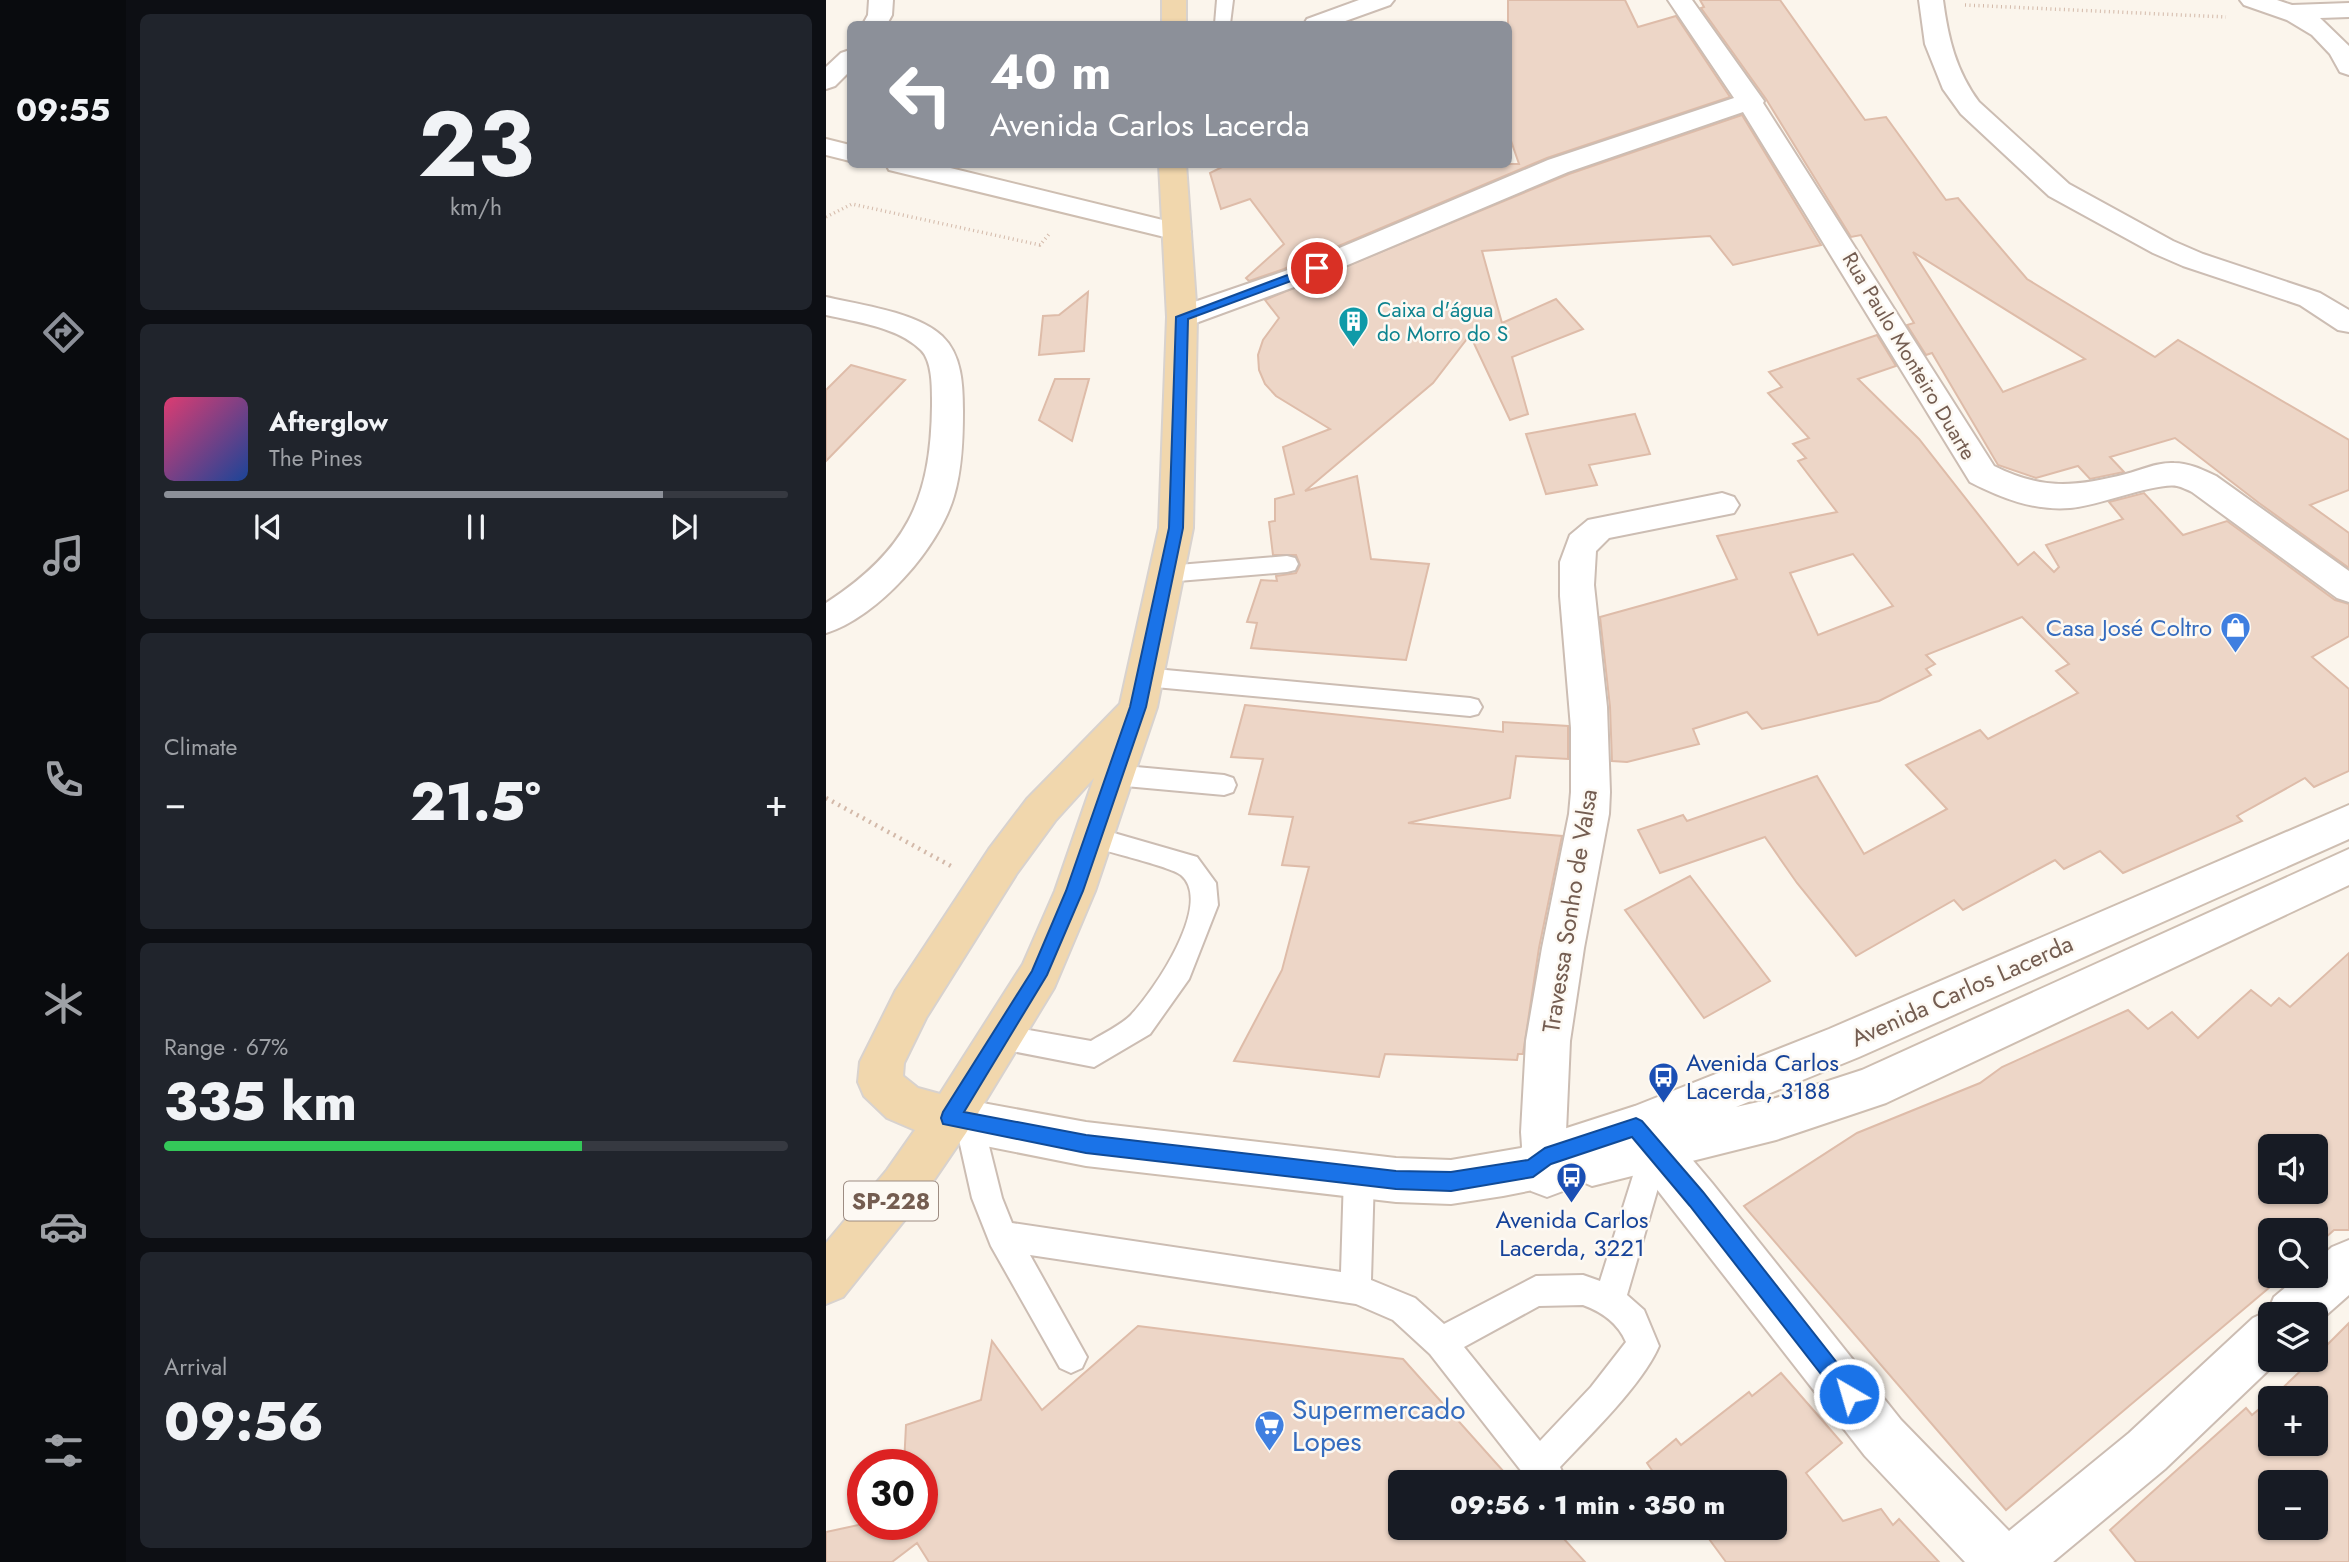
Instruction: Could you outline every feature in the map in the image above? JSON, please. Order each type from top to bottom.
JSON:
[{"type":"main road","points":[[1174,0],[1174,21]]},
{"type":"main road","name":"SP-228","points":[[826,1280],[959,1120],[1001,1038],[1039,975],[1075,891],[1141,692],[1176,528],[1182,317],[1172,168]]},
{"type":"main road","points":[[959,1120],[900,1104],[888,1094],[880,1082],[882,1062],[911,1004],[1003,861],[1041,810],[1141,692]]},
{"type":"street","points":[[877,21],[881,0]]},
{"type":"street","points":[[1323,21],[1382,0]]},
{"type":"street","name":"Rua Paulo Monteiro Duarte","points":[[1680,0],[1751,101],[1982,474],[1999,485],[2060,499],[2158,476],[2186,476],[2220,494],[2349,589]]},
{"type":"street","points":[[2252,0],[2294,12],[2349,10]]},
{"type":"street","points":[[1932,2],[1937,44],[1956,89],[1970,108],[2059,190],[2162,247],[2310,299],[2349,323]]},
{"type":"street","points":[[2294,12],[2320,30],[2343,54],[2349,67]]},
{"type":"street","points":[[826,81],[847,62]]},
{"type":"street","points":[[1182,317],[1295,277],[1558,166],[1751,101]]},
{"type":"street","points":[[826,147],[847,152]]},
{"type":"street","points":[[915,168],[1177,232]]},
{"type":"street","points":[[826,306],[895,325],[925,337],[938,350],[949,394],[944,452],[935,505],[911,547],[872,586],[826,621]]},
{"type":"street","name":"Travessa Sonho de Valsa","points":[[1542,1167],[1548,1036],[1589,814],[1592,781],[1592,748],[1579,590],[1579,550],[1583,541],[1600,528],[1722,505]]},
{"type":"street","name":"Avenida Carlos Lacerda","points":[[1645,1139],[1844,1043],[2349,821]]},
{"type":"street","name":"Avenida Carlos Lacerda","points":[[959,1120],[1086,1144],[1359,1176],[1451,1181],[1542,1167],[1645,1139],[1776,1119],[1870,1088],[2349,866]]},
{"type":"street","points":[[1645,1139],[1696,1199],[1883,1437],[2002,1562]]},
{"type":"street","points":[[2305,1302],[2349,1264]]},
{"type":"street","points":[[2012,1562],[2147,1451],[2258,1346]]},
{"type":"lane","points":[[1223,21],[1225,0]]},
{"type":"lane","points":[[1166,574],[1287,564]]},
{"type":"lane","points":[[1141,692],[1470,708]]},
{"type":"lane","points":[[1114,775],[1224,785]]},
{"type":"lane","points":[[1001,1038],[1094,1054],[1140,1025],[1180,971],[1205,905],[1203,883],[1188,865],[1093,837]]},
{"type":"lane","points":[[959,1120],[1002,1236],[1071,1357]]},
{"type":"lane","points":[[1610,1300],[1645,1139]]},
{"type":"lane","points":[[1356,1289],[1359,1176]]},
{"type":"lane","points":[[1002,1236],[1356,1289],[1404,1309],[1441,1343],[1541,1470]]},
{"type":"lane","points":[[1441,1343],[1536,1291],[1584,1290],[1610,1300],[1633,1321],[1643,1346],[1547,1470]]},
{"type":"path","points":[[1932,2],[2227,17]]},
{"type":"path","points":[[826,217],[852,204],[1040,245],[1074,206]]},
{"type":"building","points":[[1508,0],[1625,0],[1638,27],[1676,16],[1730,97],[1547,158],[1284,269],[1249,281],[1246,278],[1284,244],[1250,199],[1221,209],[1210,173],[1220,168],[1512,168],[1512,164],[1519,164],[1512,144],[1512,21],[1508,21]]},
{"type":"building","points":[[1700,0],[1780,0],[1865,120],[1886,117],[1946,200],[1958,198],[2027,279],[2155,357],[2178,340],[2349,440],[2349,490],[2310,505],[2349,533],[2349,568],[2175,438],[2110,457],[2124,472],[2090,479],[2078,466],[2036,478],[1998,465],[1932,353],[1926,355],[1907,325],[1914,323],[1861,235],[1851,237],[1766,99],[1701,8],[1704,7]],"holes":[[[1913,252],[2085,359],[2003,392]]]},
{"type":"building","points":[[1742,115],[1821,245],[1733,265],[1710,236],[1482,251],[1502,323],[1556,299],[1583,329],[1512,357],[1528,414],[1510,420],[1470,335],[1433,383],[1305,491],[1357,476],[1371,559],[1429,564],[1406,660],[1251,648],[1257,623],[1247,622],[1261,580],[1277,581],[1276,576],[1296,573],[1300,565],[1296,555],[1273,555],[1269,522],[1275,521],[1275,499],[1294,494],[1283,447],[1330,429],[1276,396],[1265,384],[1259,370],[1258,355],[1263,340],[1279,318],[1265,300],[1569,174]]},
{"type":"building","points":[[1088,292],[1084,351],[1039,355],[1043,316],[1059,315]]},
{"type":"building","points":[[1877,335],[1896,366],[1858,379],[1919,439],[2018,565],[2034,552],[2054,572],[2059,567],[2046,545],[2123,519],[2109,502],[2144,493],[2183,535],[2227,521],[2335,600],[2349,604],[2349,636],[2312,657],[2349,689],[2349,771],[2314,787],[2305,778],[2237,816],[2242,821],[2123,873],[2100,851],[2064,869],[2055,860],[1963,910],[1954,900],[1856,956],[1797,883],[1765,837],[1660,873],[1638,830],[1683,815],[1687,821],[1817,776],[1864,854],[1947,809],[1906,765],[1980,730],[1988,739],[2078,693],[2056,671],[2069,664],[2022,617],[1926,655],[1935,664],[1926,669],[1931,675],[1879,701],[1762,729],[1747,712],[1693,729],[1699,744],[1627,762],[1612,761],[1610,707],[1600,617],[1737,579],[1717,536],[1837,512],[1798,461],[1806,458],[1793,444],[1809,438],[1768,393],[1782,387],[1769,372]],"holes":[[[1853,554],[1893,606],[1818,635],[1790,573]]]},
{"type":"building","points":[[851,365],[905,380],[826,461],[826,390]]},
{"type":"building","points":[[1055,379],[1089,379],[1072,441],[1039,420]]},
{"type":"building","points":[[1635,414],[1650,454],[1589,465],[1597,485],[1546,494],[1526,434]]},
{"type":"building","points":[[1245,705],[1503,732],[1503,722],[1568,726],[1568,759],[1516,756],[1510,798],[1408,823],[1562,836],[1539,948],[1523,1054],[1518,1054],[1517,1060],[1385,1054],[1379,1077],[1234,1061],[1282,970],[1309,867],[1282,865],[1293,817],[1249,814],[1263,759],[1231,757]]},
{"type":"building","points":[[1690,876],[1770,981],[1704,1018],[1625,910]]},
{"type":"building","points":[[2349,953],[2349,1230],[2334,1230],[2328,1235],[2328,1218],[2258,1218],[2258,1288],[2269,1288],[2006,1510],[1744,1206],[1857,1133],[1980,1083],[2002,1067],[2128,1010],[2148,1029],[2172,1012],[2198,1038],[2251,990],[2271,1006],[2279,998],[2290,1007]]},
{"type":"building","points":[[2349,1323],[2349,1562],[2136,1562],[2110,1530],[2246,1408],[2252,1415],[2258,1410],[2258,1456],[2328,1456],[2328,1386],[2285,1386],[2299,1372],[2328,1372],[2328,1344]]},
{"type":"building","name":"Supermercado Lopes","points":[[1138,1326],[1403,1359],[1502,1470],[1388,1470],[1388,1540],[1565,1540],[1585,1562],[929,1562],[917,1543],[892,1562],[826,1562],[826,1532],[847,1527],[847,1540],[938,1540],[938,1449],[905,1449],[906,1425],[981,1400],[992,1341],[1042,1410]]},
{"type":"building","points":[[1781,1373],[1842,1443],[1806,1473],[1843,1521],[1881,1509],[1893,1525],[1899,1519],[1939,1562],[1726,1562],[1710,1540],[1787,1540],[1787,1470],[1652,1470],[1647,1463],[1676,1439],[1681,1445],[1749,1392],[1752,1396]]},
{"type":"place","name":"Caixa d'água do Morro do S","points":[[1354,349]]},
{"type":"place","name":"Casa José Coltro","points":[[2235,655]]},
{"type":"place","name":"Avenida Carlos Lacerda, 3188","points":[[1663,1104]]},
{"type":"place","name":"Avenida Carlos Lacerda, 3221","points":[[1572,1205]]},
{"type":"place","name":"Supermercado Lopes","points":[[1269,1452]]},
{"type":"route","points":[[1317,268],[1182,317],[1176,528],[1138,707],[1075,891],[1039,975],[950,1118],[1086,1144],[1396,1180],[1451,1181],[1533,1168],[1545,1157],[1636,1127],[1670,1166],[1849,1394]]}]
